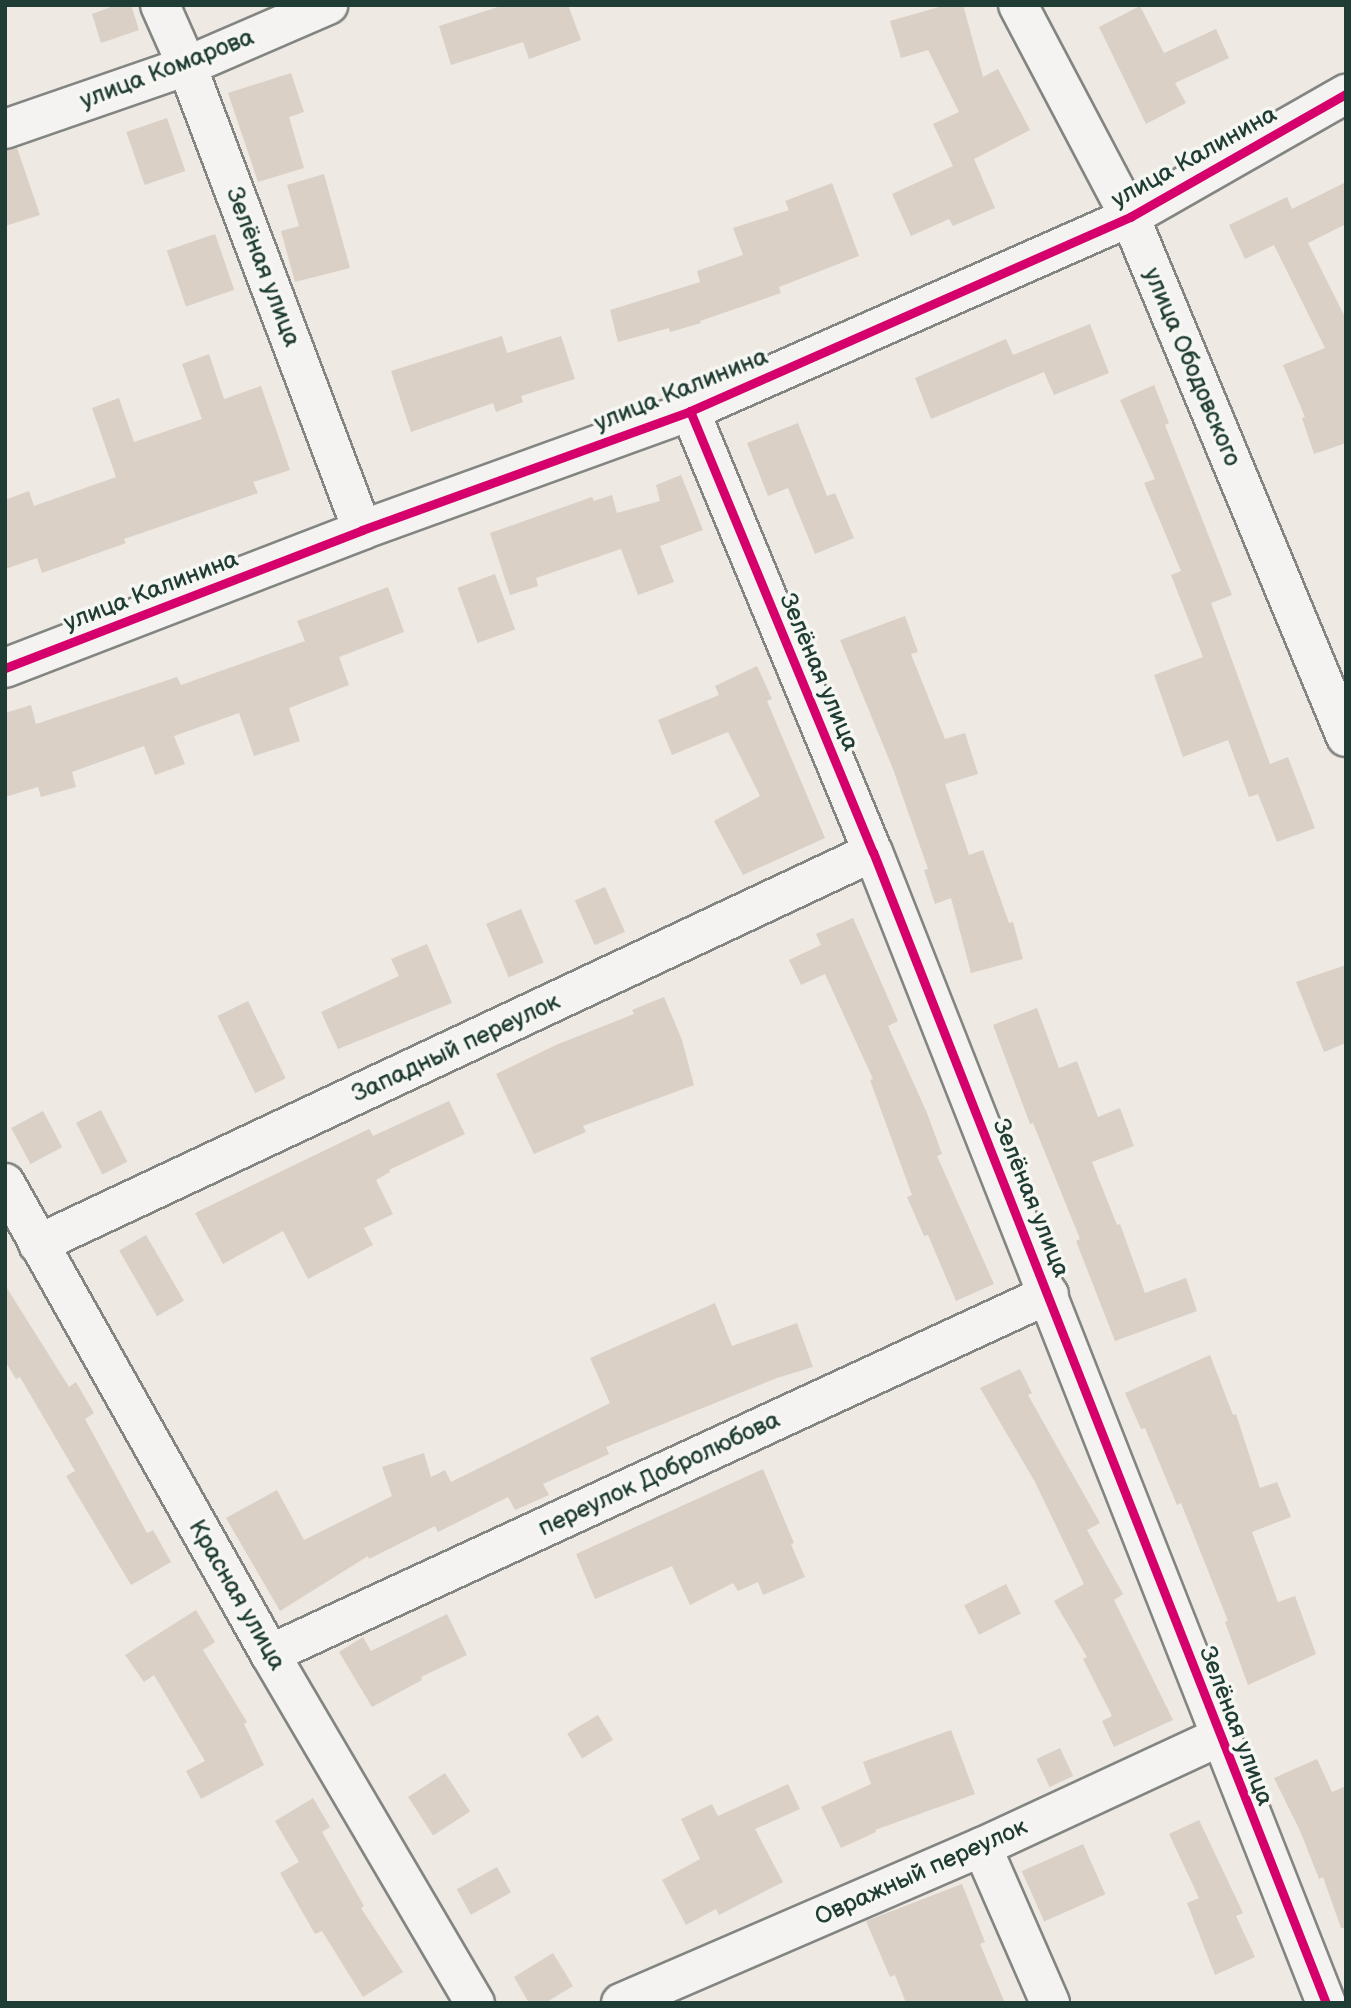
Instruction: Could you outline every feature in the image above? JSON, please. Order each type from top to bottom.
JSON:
[{"type":"street","name":"Зелёная улица","points":[[160,5],[187,66],[362,530]]},
{"type":"street","name":"улица Комарова","points":[[5,129],[187,66],[328,5]]},
{"type":"street","name":"улица Ободовского","points":[[1018,5],[1130,217],[1346,737]]},
{"type":"street","name":"улица Калинина","points":[[5,668],[362,530],[690,411],[1130,217],[1346,94]]},
{"type":"street","name":"Зелёная улица","points":[[690,411],[873,852],[1049,1294],[1219,1737],[1326,2003]]},
{"type":"street","name":"Западный переулок","points":[[38,1244],[873,852]]},
{"type":"street","name":"Красная улица","points":[[5,1183],[270,1654],[475,2003]]},
{"type":"street","name":"переулок Добролюбова","points":[[270,1654],[1049,1294]]},
{"type":"street","name":"Овражный переулок","points":[[621,2003],[982,1847],[1219,1737]]},
{"type":"street","points":[[982,1847],[1050,2003]]},
{"type":"building","points":[[116,5],[131,5],[139,30],[101,43],[92,14]]},
{"type":"building","points":[[504,5],[568,5],[581,40],[529,59],[523,42],[451,65],[439,26]]},
{"type":"building","points":[[946,5],[963,5],[983,77],[998,69],[1030,130],[974,159],[995,208],[953,226],[949,219],[911,236],[892,194],[953,166],[933,124],[959,112],[928,50],[901,58],[890,21]]},
{"type":"building","points":[[1140,6],[1164,53],[1216,29],[1229,58],[1175,83],[1186,103],[1146,124],[1099,27]]},
{"type":"building","points":[[291,73],[304,112],[289,117],[304,168],[258,182],[228,93]]},
{"type":"building","points":[[167,118],[185,171],[145,185],[126,132]]},
{"type":"building","points":[[17,148],[40,215],[5,226],[5,150]]},
{"type":"building","points":[[324,174],[350,268],[295,282],[281,231],[299,226],[287,185]]},
{"type":"building","points":[[1346,182],[1346,224],[1308,243],[1346,319],[1346,443],[1314,454],[1302,418],[1305,417],[1283,365],[1325,348],[1274,245],[1245,259],[1229,225],[1287,197],[1292,209]]},
{"type":"building","points":[[832,183],[859,256],[779,287],[781,293],[700,321],[701,323],[670,332],[669,328],[618,342],[610,310],[700,282],[697,271],[743,255],[733,228],[789,210],[785,201]]},
{"type":"building","points":[[215,234],[234,290],[186,306],[167,251]]},
{"type":"building","points":[[1090,324],[1109,373],[1054,395],[1044,372],[931,419],[915,378],[1006,339],[1013,355]]},
{"type":"building","points":[[502,336],[507,353],[561,336],[575,379],[521,396],[523,402],[496,412],[493,403],[411,432],[391,371]]},
{"type":"building","points":[[209,354],[224,399],[261,386],[290,470],[253,482],[258,493],[124,539],[126,543],[42,573],[37,558],[5,569],[5,500],[29,491],[34,506],[116,477],[92,408],[119,398],[134,442],[202,419],[182,364]]},
{"type":"building","points":[[1154,385],[1169,423],[1165,425],[1232,595],[1211,603],[1270,764],[1288,757],[1315,828],[1277,842],[1258,794],[1249,797],[1228,740],[1183,757],[1154,675],[1203,657],[1171,575],[1181,571],[1144,483],[1155,479],[1120,400]]},
{"type":"building","points":[[798,423],[827,496],[835,493],[854,538],[815,554],[788,488],[768,496],[747,443]]},
{"type":"building","points":[[681,475],[703,530],[660,546],[674,582],[638,595],[621,549],[536,578],[538,586],[510,595],[490,533],[592,497],[594,501],[612,495],[617,513],[660,501],[656,485]]},
{"type":"building","points":[[495,574],[515,629],[478,643],[457,588]]},
{"type":"building","points":[[388,587],[404,632],[339,657],[349,685],[289,708],[300,741],[254,756],[239,713],[174,736],[185,764],[155,775],[144,746],[72,772],[76,787],[41,797],[38,787],[5,797],[5,713],[31,705],[36,724],[177,677],[181,685],[305,641],[297,621]]},
{"type":"building","points":[[905,616],[918,652],[911,654],[945,739],[965,733],[978,774],[945,784],[969,855],[983,850],[1009,923],[1013,922],[1023,959],[971,973],[951,898],[935,904],[924,870],[928,869],[893,769],[840,640]]},
{"type":"building","points":[[757,666],[772,699],[767,701],[825,838],[743,875],[714,821],[760,796],[728,732],[672,755],[658,720],[719,695],[715,686]]},
{"type":"building","points":[[605,887],[625,932],[595,945],[575,900]]},
{"type":"building","points":[[521,909],[544,962],[509,977],[486,924]]},
{"type":"building","points":[[853,918],[898,1021],[888,1026],[927,1113],[942,1154],[937,1156],[994,1284],[956,1301],[928,1235],[924,1236],[907,1197],[912,1195],[870,1080],[873,1079],[825,974],[801,985],[789,960],[821,945],[816,934]]},
{"type":"building","points":[[427,944],[452,1003],[338,1049],[321,1012],[399,976],[391,959]]},
{"type":"building","points":[[1346,965],[1346,1043],[1324,1052],[1296,982]]},
{"type":"building","points":[[664,997],[682,1040],[694,1085],[583,1126],[586,1132],[534,1154],[496,1074],[556,1045],[634,1014],[632,1010]]},
{"type":"building","points":[[248,1001],[286,1078],[255,1093],[217,1016]]},
{"type":"building","points":[[1037,1008],[1059,1068],[1077,1061],[1098,1117],[1120,1108],[1134,1146],[1092,1162],[1117,1225],[1120,1224],[1145,1293],[1186,1278],[1197,1311],[1115,1341],[1076,1241],[1080,1239],[1033,1123],[1030,1124],[993,1025]]},
{"type":"building","points":[[449,1101],[465,1134],[389,1170],[390,1172],[376,1180],[393,1214],[364,1228],[373,1245],[308,1279],[283,1231],[223,1264],[195,1213],[369,1129],[373,1136]]},
{"type":"building","points":[[101,1110],[127,1162],[102,1174],[76,1123]]},
{"type":"building","points":[[43,1111],[62,1147],[30,1164],[11,1128]]},
{"type":"building","points":[[146,1235],[184,1301],[157,1316],[119,1250]]},
{"type":"building","points":[[5,1285],[69,1387],[76,1382],[94,1413],[85,1419],[147,1533],[153,1530],[171,1562],[131,1585],[66,1476],[75,1471],[20,1377],[16,1379],[5,1361]]},
{"type":"building","points":[[715,1303],[732,1346],[797,1323],[813,1367],[777,1378],[606,1447],[609,1454],[543,1484],[549,1495],[515,1510],[508,1497],[438,1532],[435,1526],[369,1559],[368,1556],[280,1611],[226,1518],[277,1490],[304,1540],[392,1496],[382,1467],[424,1453],[431,1477],[445,1470],[451,1482],[610,1403],[590,1358]]},
{"type":"building","points":[[1210,1355],[1233,1415],[1236,1414],[1260,1488],[1277,1482],[1291,1517],[1252,1532],[1278,1602],[1295,1596],[1316,1654],[1248,1685],[1225,1622],[1228,1621],[1181,1503],[1177,1505],[1145,1428],[1141,1429],[1125,1393]]},
{"type":"building","points":[[1020,1369],[1032,1393],[1028,1395],[1100,1523],[1087,1530],[1123,1594],[1114,1600],[1173,1720],[1114,1747],[1102,1721],[1112,1716],[1083,1659],[1087,1657],[1054,1601],[1084,1584],[1035,1482],[980,1388]]},
{"type":"building","points":[[763,1469],[805,1577],[763,1595],[758,1582],[738,1591],[733,1583],[690,1605],[672,1566],[595,1599],[576,1554]]},
{"type":"building","points":[[1006,1584],[1021,1613],[979,1635],[964,1605]]},
{"type":"building","points":[[196,1610],[215,1642],[203,1650],[247,1722],[244,1724],[264,1765],[201,1799],[186,1771],[205,1761],[154,1675],[144,1682],[125,1655]]},
{"type":"building","points":[[447,1614],[467,1655],[421,1677],[422,1680],[372,1707],[339,1652],[363,1637],[371,1651]]},
{"type":"building","points":[[598,1715],[613,1740],[582,1758],[567,1734]]},
{"type":"building","points":[[951,1730],[975,1794],[875,1830],[876,1832],[841,1848],[821,1807],[871,1784],[863,1762]]},
{"type":"building","points":[[1060,1748],[1073,1776],[1050,1787],[1036,1759]]},
{"type":"building","points":[[1317,1759],[1332,1792],[1346,1786],[1346,1928],[1341,1928],[1323,1877],[1319,1879],[1301,1833],[1274,1778]]},
{"type":"building","points":[[445,1773],[470,1812],[433,1836],[408,1797]]},
{"type":"building","points":[[788,1784],[800,1809],[755,1829],[783,1882],[719,1915],[716,1909],[686,1925],[662,1880],[700,1859],[681,1819],[712,1804],[718,1816]]},
{"type":"building","points":[[313,1798],[330,1827],[322,1832],[364,1906],[361,1908],[403,1972],[363,1997],[322,1931],[315,1934],[280,1873],[299,1862],[275,1821]]},
{"type":"building","points":[[1199,1820],[1243,1913],[1236,1916],[1255,1957],[1215,1975],[1187,1903],[1199,1898],[1169,1834]]},
{"type":"building","points":[[1083,1844],[1105,1894],[1044,1921],[1022,1871]]},
{"type":"building","points":[[497,1867],[511,1892],[471,1915],[457,1889]]},
{"type":"building","points":[[962,1884],[985,1942],[980,1944],[1005,2003],[906,2003],[895,1975],[890,1977],[866,1921]]},
{"type":"building","points":[[553,1953],[573,1986],[545,2003],[529,2003],[514,1977]]},
{"type":"cycle path","points":[[5,668],[362,530],[690,411],[1130,217],[1346,94]]},
{"type":"cycle path","points":[[690,411],[873,852],[1326,2003]]}]
